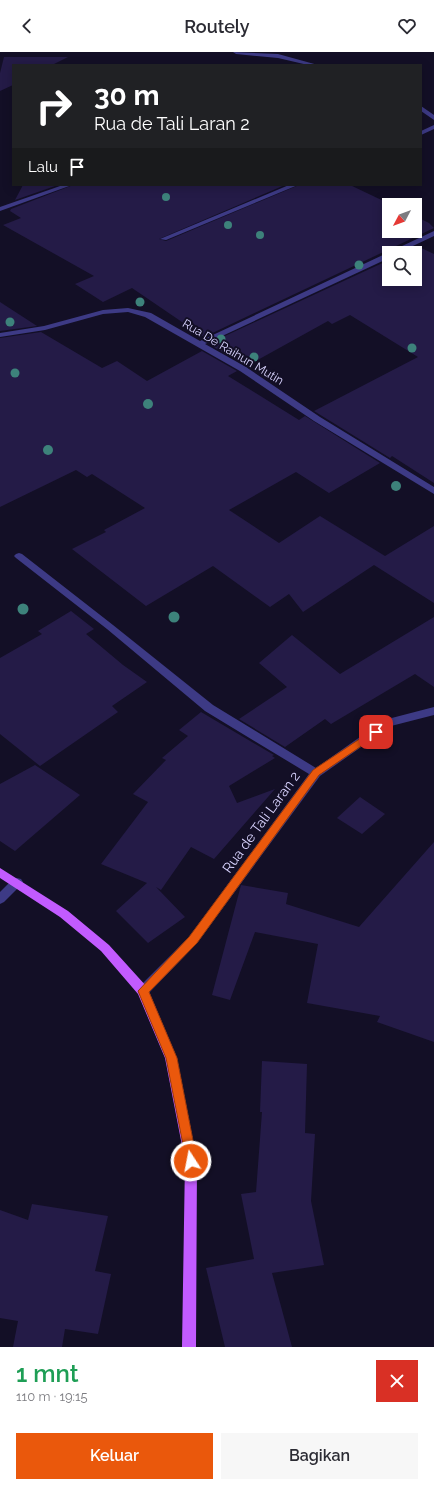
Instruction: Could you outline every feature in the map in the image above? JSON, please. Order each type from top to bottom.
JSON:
[{"type":"main road","points":[[0,872],[64,914],[105,948],[143,991],[171,1058],[191,1161],[189,1347]]},
{"type":"street","points":[[236,52],[278,56],[311,64]]},
{"type":"street","points":[[422,109],[434,118]]},
{"type":"street","points":[[422,132],[434,127]]},
{"type":"street","points":[[0,209],[66,186]]},
{"type":"street","points":[[164,239],[293,186]]},
{"type":"street","points":[[407,246],[434,233]]},
{"type":"street","points":[[200,344],[382,257]]},
{"type":"street","name":"Rua De Raihun Mutin","points":[[0,335],[45,328],[103,312],[128,310],[148,315],[243,369],[317,419],[434,491]]},
{"type":"street","points":[[19,556],[110,627],[209,708],[316,773]]},
{"type":"street","name":"Rua de Tali Laran 2","points":[[143,991],[193,940],[316,773],[388,723],[434,711]]},
{"type":"street","points":[[0,899],[17,882]]},
{"type":"building","points":[[4,57],[68,57],[54,64],[12,64],[12,85],[0,91],[0,73]]},
{"type":"building","points":[[22,186],[55,186],[15,200]]},
{"type":"building","points":[[70,186],[283,186],[159,239],[166,241],[297,186],[352,186],[382,200],[382,238],[413,238],[396,246],[382,246],[382,253],[204,337],[132,288],[103,302],[75,284],[94,276],[3,225],[21,218],[10,211],[11,209]]},
{"type":"building","points":[[422,220],[429,223],[434,228],[422,234]]},
{"type":"building","points":[[422,248],[434,254],[434,483],[392,456],[390,458],[314,411],[418,357],[350,315],[332,324],[328,321],[247,366],[212,346],[215,345],[212,342],[382,263],[382,286],[422,286]]},
{"type":"building","points":[[0,302],[37,326],[0,331]]},
{"type":"building","points":[[41,332],[102,368],[117,361],[147,381],[202,351],[237,371],[228,376],[299,420],[305,416],[380,463],[329,493],[296,472],[229,510],[279,543],[320,516],[385,556],[434,526],[434,603],[374,565],[303,612],[289,594],[270,607],[213,566],[146,606],[72,549],[106,532],[104,530],[145,508],[92,474],[87,477],[76,470],[0,507],[0,338]]},
{"type":"building","points":[[71,611],[94,629],[86,634],[123,665],[147,682],[112,706],[118,712],[40,766],[0,734],[0,658],[42,634],[38,631]]},
{"type":"building","points":[[434,617],[434,687],[415,674],[331,724],[325,719],[285,747],[239,719],[287,687],[259,663],[292,635],[340,674]]},
{"type":"building","points":[[201,712],[274,755],[272,756],[275,758],[229,786],[237,803],[275,789],[214,859],[191,847],[161,890],[156,887],[185,917],[148,943],[116,911],[147,883],[101,864],[148,802],[133,794],[166,760],[162,758],[188,736],[179,730]]},
{"type":"building","points":[[35,765],[80,795],[15,851],[0,841],[0,784]]},
{"type":"building","points":[[360,797],[385,814],[362,834],[337,818]]},
{"type":"building","points":[[434,842],[434,1042],[377,1022],[380,1016],[307,1003],[318,944],[255,932],[230,1000],[212,995],[241,885],[288,893],[286,904],[359,927]]},
{"type":"building","points":[[262,1061],[307,1064],[305,1133],[315,1134],[311,1201],[324,1265],[272,1273],[292,1347],[225,1347],[206,1268],[254,1259],[241,1194],[256,1192],[262,1112],[260,1112]]},
{"type":"building","points":[[32,1204],[108,1216],[95,1271],[111,1274],[98,1334],[65,1329],[62,1347],[13,1347],[18,1321],[0,1318],[0,1210],[28,1220]]},
{"type":"route","points":[[191,1161],[171,1058],[143,991],[193,940],[316,773],[376,732]]}]
